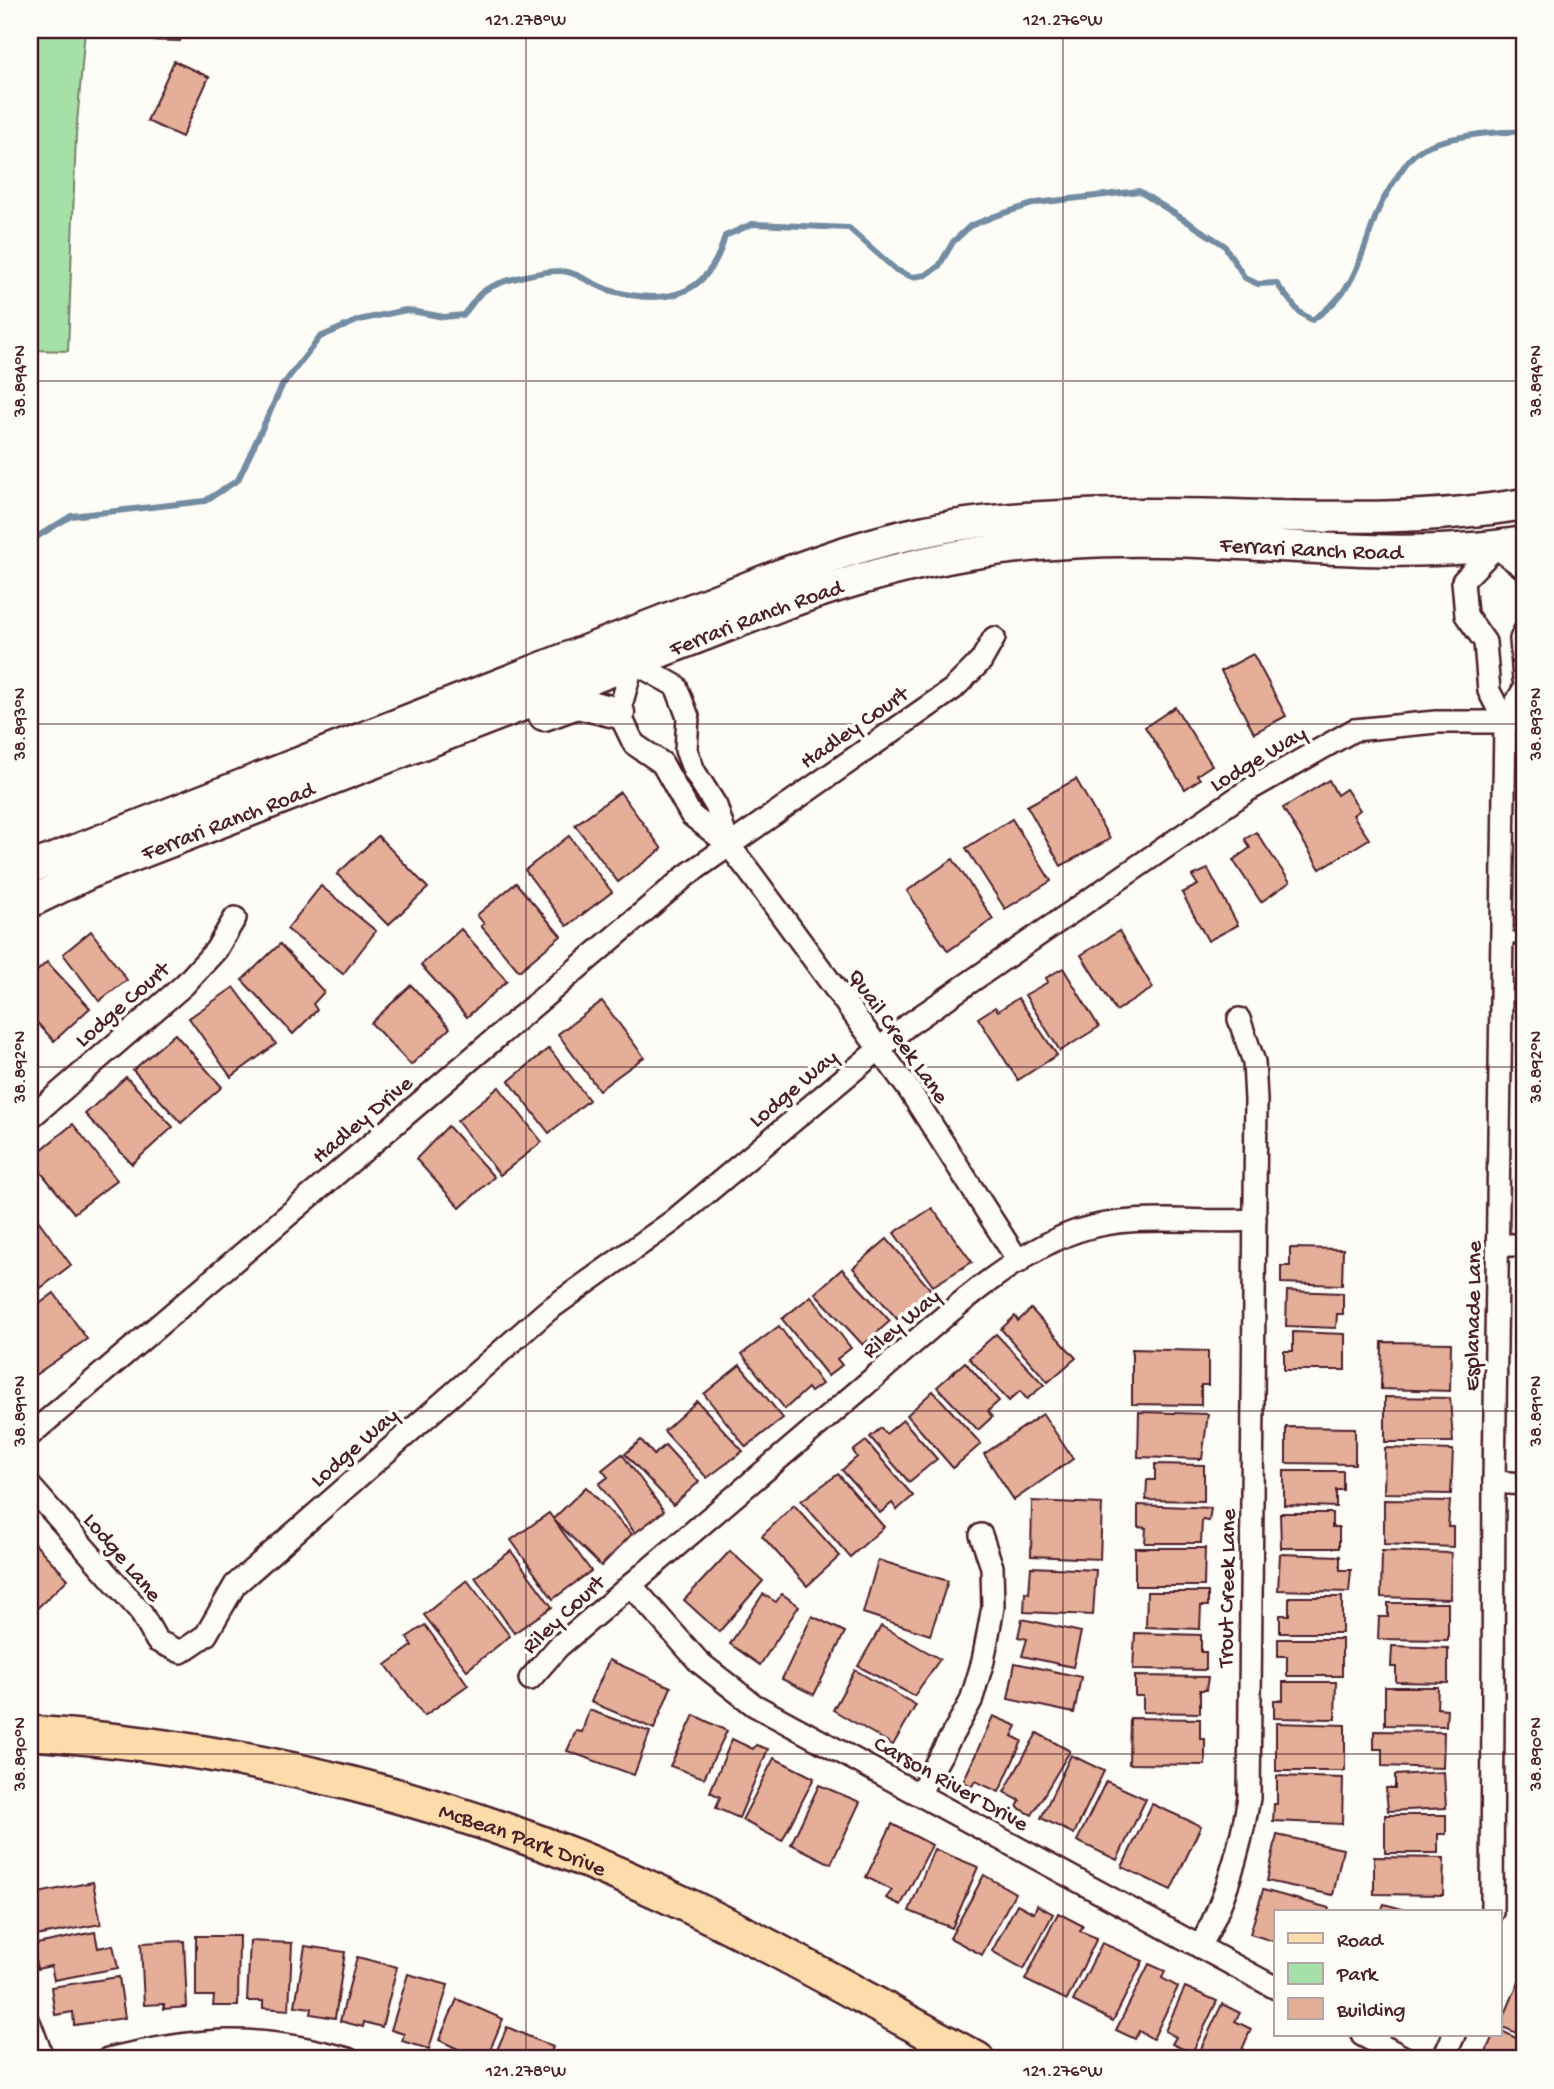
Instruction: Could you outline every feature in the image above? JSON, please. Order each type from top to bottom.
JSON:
[{"type":"main road","name":"Ferrari Ranch Road","points":[[30,902],[94,872],[340,776],[816,562],[926,531],[996,521],[1085,515],[1411,517],[1492,510],[1524,504]]},
{"type":"main road","points":[[1492,510],[1510,545]]},
{"type":"main road","name":"Ferrari Ranch Road","points":[[30,869],[627,649],[869,574],[933,558],[998,547],[1164,541],[1411,553],[1510,545]]},
{"type":"main road","points":[[340,776],[460,746],[578,703],[619,713]]},
{"type":"main road","name":"McBean Park Drive","points":[[30,1732],[131,1741],[297,1769],[512,1832],[662,1893],[977,2059]]},
{"type":"street","points":[[1510,545],[1524,568]]},
{"type":"street","name":"Esplanade Lane","points":[[1492,1910],[1493,1482],[1502,937],[1514,722],[1489,691],[1485,642],[1466,615],[1463,581],[1510,545]]},
{"type":"street","points":[[1485,642],[1523,636],[1524,680]]},
{"type":"street","name":"Hadley Court","points":[[729,844],[953,689],[981,661],[994,638]]},
{"type":"street","points":[[627,649],[619,713],[634,744],[662,763],[691,815],[729,844]]},
{"type":"street","points":[[627,649],[676,687],[688,717],[686,750],[694,771],[716,806],[729,844]]},
{"type":"street","points":[[1514,722],[1524,689]]},
{"type":"street","name":"Lodge Way","points":[[181,1652],[206,1635],[235,1585],[547,1311],[673,1221],[908,1025],[1247,791],[1354,730],[1436,722],[1514,722]]},
{"type":"street","points":[[662,763],[686,750]]},
{"type":"street","name":"Quail Creek Lane","points":[[729,844],[910,1091],[1019,1262]]},
{"type":"street","name":"Hadley Drive","points":[[30,1435],[687,875],[729,844]]},
{"type":"street","name":"Lodge Court","points":[[30,1118],[184,985],[216,950],[235,918]]},
{"type":"street","name":"Trout Creek Lane","points":[[1200,1947],[1214,1922],[1241,1849],[1249,1798],[1254,1062],[1240,1019]]},
{"type":"street","name":"Riley Way","points":[[631,1585],[942,1320],[1019,1262],[1054,1240],[1102,1223],[1129,1219],[1219,1222],[1255,1220]]},
{"type":"street","points":[[1499,1245],[1524,1245]]},
{"type":"street","points":[[1493,1482],[1524,1484]]},
{"type":"street","name":"Lodge Lane","points":[[30,1486],[140,1611],[156,1641],[181,1652]]},
{"type":"street","points":[[919,1794],[971,1701],[983,1661],[993,1607],[992,1567],[981,1535]]},
{"type":"street","name":"Carson River Drive","points":[[631,1585],[699,1662],[754,1704],[1274,1987]]},
{"type":"street","name":"Riley Court","points":[[530,1679],[558,1647],[631,1585]]},
{"type":"street","points":[[30,2024],[43,2059]]},
{"type":"street","points":[[1364,2036],[1407,2059]]},
{"type":"street","points":[[1443,2059],[1454,2036]]},
{"type":"street","points":[[108,2059],[173,2044],[256,2039],[348,2059]]},
{"type":"lane","points":[[1502,937],[1524,939]]},
{"type":"green space","points":[[30,30],[85,30],[76,135],[68,351],[30,350]]},
{"type":"building","points":[[148,30],[181,30],[180,41],[148,40]]},
{"type":"building","points":[[174,61],[209,77],[182,137],[147,121]]},
{"type":"building","points":[[1253,654],[1286,716],[1254,733],[1221,671]]},
{"type":"building","points":[[1175,707],[1212,765],[1197,775],[1200,779],[1185,789],[1145,727]]},
{"type":"building","points":[[1076,779],[1110,839],[1061,866],[1027,806]]},
{"type":"building","points":[[1329,780],[1337,795],[1346,789],[1360,810],[1353,815],[1369,839],[1320,869],[1283,808]]},
{"type":"building","points":[[620,792],[662,849],[618,882],[575,825]]},
{"type":"building","points":[[1012,819],[1051,881],[1005,909],[966,848]]},
{"type":"building","points":[[1256,832],[1290,882],[1261,902],[1233,860],[1250,848],[1245,839]]},
{"type":"building","points":[[378,836],[428,888],[388,925],[337,874]]},
{"type":"building","points":[[569,836],[612,892],[567,926],[525,870]]},
{"type":"building","points":[[953,859],[993,919],[948,951],[907,891]]},
{"type":"building","points":[[1208,869],[1238,925],[1208,941],[1182,893],[1198,885],[1192,876]]},
{"type":"building","points":[[516,883],[561,936],[519,971],[481,926],[484,924],[477,915]]},
{"type":"building","points":[[321,886],[376,931],[343,974],[287,929]]},
{"type":"building","points":[[461,929],[507,981],[467,1017],[421,965]]},
{"type":"building","points":[[91,931],[127,980],[99,1001],[63,954]]},
{"type":"building","points":[[1119,931],[1153,988],[1116,1011],[1081,955]]},
{"type":"building","points":[[280,944],[324,992],[313,1004],[317,1010],[293,1034],[242,980]]},
{"type":"building","points":[[47,962],[90,1008],[54,1041],[30,1015],[30,964],[37,971]]},
{"type":"building","points":[[1063,968],[1099,1027],[1060,1051],[1025,995],[1048,982],[1046,978]]},
{"type":"building","points":[[411,985],[450,1028],[411,1065],[371,1023]]},
{"type":"building","points":[[234,987],[276,1044],[231,1077],[189,1018]]},
{"type":"building","points":[[1018,998],[1057,1055],[1018,1080],[978,1018],[995,1007],[998,1011]]},
{"type":"building","points":[[602,1001],[644,1057],[599,1090],[558,1034]]},
{"type":"building","points":[[175,1034],[222,1087],[181,1123],[133,1070]]},
{"type":"building","points":[[549,1048],[589,1100],[549,1133],[509,1081]]},
{"type":"building","points":[[126,1077],[173,1127],[132,1164],[85,1114]]},
{"type":"building","points":[[499,1087],[542,1142],[500,1175],[457,1121]]},
{"type":"building","points":[[73,1124],[117,1180],[74,1213],[30,1159]]},
{"type":"building","points":[[448,1126],[494,1177],[460,1208],[416,1159]]},
{"type":"building","points":[[932,1208],[972,1262],[933,1286],[894,1233]]},
{"type":"building","points":[[38,1220],[71,1265],[30,1296],[30,1226]]},
{"type":"building","points":[[887,1239],[932,1291],[897,1319],[853,1268]]},
{"type":"building","points":[[1290,1248],[1343,1249],[1342,1285],[1281,1283],[1281,1266],[1290,1266]]},
{"type":"building","points":[[842,1269],[890,1321],[863,1345],[815,1293]]},
{"type":"building","points":[[1287,1291],[1343,1293],[1343,1314],[1337,1314],[1336,1328],[1286,1326]]},
{"type":"building","points":[[54,1293],[87,1339],[35,1375],[30,1367],[30,1311]]},
{"type":"building","points":[[811,1296],[851,1348],[837,1359],[842,1365],[828,1376],[782,1319]]},
{"type":"building","points":[[1031,1309],[1076,1358],[1048,1382],[1001,1329],[1015,1316],[1018,1321]]},
{"type":"building","points":[[779,1326],[822,1384],[811,1392],[808,1388],[785,1409],[742,1354]]},
{"type":"building","points":[[1293,1332],[1345,1334],[1345,1370],[1284,1370],[1284,1351],[1293,1351]]},
{"type":"building","points":[[996,1334],[1044,1385],[1027,1399],[1020,1391],[1009,1401],[969,1358]]},
{"type":"building","points":[[1382,1342],[1451,1343],[1450,1391],[1381,1389]]},
{"type":"building","points":[[1132,1349],[1208,1351],[1208,1385],[1201,1385],[1201,1405],[1132,1404]]},
{"type":"building","points":[[965,1362],[999,1401],[988,1411],[992,1417],[978,1430],[937,1387]]},
{"type":"building","points":[[740,1365],[783,1418],[746,1447],[704,1394]]},
{"type":"building","points":[[1522,1379],[1524,1379],[1523,1448]]},
{"type":"building","points":[[933,1391],[981,1444],[953,1468],[907,1415]]},
{"type":"building","points":[[1385,1397],[1450,1398],[1453,1442],[1385,1442]]},
{"type":"building","points":[[697,1401],[743,1451],[707,1478],[664,1431]]},
{"type":"building","points":[[1139,1412],[1208,1414],[1202,1459],[1138,1457]]},
{"type":"building","points":[[1043,1414],[1073,1459],[1014,1500],[984,1454]]},
{"type":"building","points":[[903,1420],[937,1459],[909,1482],[870,1437],[881,1428],[886,1434]]},
{"type":"building","points":[[1286,1427],[1355,1428],[1355,1464],[1286,1463]]},
{"type":"building","points":[[641,1440],[654,1455],[665,1445],[699,1482],[673,1505],[625,1454]]},
{"type":"building","points":[[866,1441],[913,1496],[897,1510],[892,1503],[880,1513],[842,1470],[857,1457],[853,1451]]},
{"type":"building","points":[[1385,1448],[1453,1450],[1451,1494],[1384,1493]]},
{"type":"building","points":[[622,1454],[664,1511],[635,1533],[599,1484],[608,1477],[602,1470]]},
{"type":"building","points":[[1155,1464],[1204,1465],[1204,1501],[1146,1500],[1147,1480],[1155,1480]]},
{"type":"building","points":[[1284,1471],[1343,1471],[1343,1490],[1336,1490],[1336,1507],[1284,1505]]},
{"type":"building","points":[[838,1474],[884,1527],[850,1557],[801,1501]]},
{"type":"building","points":[[586,1487],[632,1534],[601,1566],[553,1519]]},
{"type":"building","points":[[1384,1500],[1450,1501],[1448,1527],[1453,1527],[1453,1547],[1384,1544]]},
{"type":"building","points":[[1032,1501],[1102,1504],[1100,1559],[1031,1556]]},
{"type":"building","points":[[794,1505],[840,1556],[807,1586],[762,1536]]},
{"type":"building","points":[[1138,1505],[1211,1508],[1209,1521],[1202,1520],[1201,1543],[1145,1543],[1146,1528],[1138,1527]]},
{"type":"building","points":[[549,1513],[591,1571],[553,1599],[511,1540]]},
{"type":"building","points":[[1280,1513],[1332,1513],[1332,1527],[1339,1527],[1339,1548],[1281,1548]]},
{"type":"building","points":[[34,1543],[68,1579],[30,1615],[30,1547]]},
{"type":"building","points":[[1135,1548],[1205,1548],[1204,1586],[1135,1586]]},
{"type":"building","points":[[511,1551],[552,1607],[514,1633],[475,1577]]},
{"type":"building","points":[[730,1551],[763,1581],[719,1632],[684,1600]]},
{"type":"building","points":[[1382,1551],[1451,1553],[1450,1599],[1381,1597]]},
{"type":"building","points":[[1280,1554],[1340,1556],[1340,1570],[1351,1570],[1349,1592],[1278,1590]]},
{"type":"building","points":[[878,1560],[948,1581],[930,1635],[863,1613]]},
{"type":"building","points":[[1031,1567],[1096,1570],[1093,1615],[1024,1612]]},
{"type":"building","points":[[467,1580],[510,1636],[467,1670],[424,1615]]},
{"type":"building","points":[[1147,1592],[1208,1592],[1208,1606],[1201,1606],[1200,1629],[1146,1627]]},
{"type":"building","points":[[763,1594],[776,1602],[782,1594],[799,1606],[760,1665],[730,1644]]},
{"type":"building","points":[[1289,1597],[1342,1597],[1342,1633],[1280,1633],[1280,1615],[1289,1615]]},
{"type":"building","points":[[1388,1603],[1448,1603],[1448,1640],[1378,1639],[1379,1617],[1388,1617]]},
{"type":"building","points":[[812,1616],[845,1632],[814,1695],[782,1679]]},
{"type":"building","points":[[1022,1619],[1081,1632],[1073,1667],[1022,1656],[1027,1639],[1018,1637]]},
{"type":"building","points":[[425,1625],[468,1685],[424,1716],[386,1665],[412,1646],[407,1637]]},
{"type":"building","points":[[881,1626],[940,1659],[914,1696],[858,1666]]},
{"type":"building","points":[[1135,1633],[1201,1635],[1201,1652],[1206,1652],[1206,1670],[1133,1669]]},
{"type":"building","points":[[1278,1639],[1342,1639],[1342,1676],[1287,1676],[1287,1656],[1278,1656]]},
{"type":"building","points":[[1392,1646],[1448,1648],[1448,1683],[1396,1682],[1396,1667],[1391,1667]]},
{"type":"building","points":[[609,1660],[671,1687],[654,1729],[591,1702]]},
{"type":"building","points":[[1015,1663],[1081,1677],[1074,1713],[1008,1699]]},
{"type":"building","points":[[855,1670],[916,1705],[893,1745],[833,1710]]},
{"type":"building","points":[[1135,1676],[1208,1677],[1206,1690],[1200,1690],[1200,1713],[1143,1712],[1143,1696],[1135,1696]]},
{"type":"building","points":[[1283,1682],[1336,1682],[1335,1719],[1274,1718],[1274,1700],[1283,1700]]},
{"type":"building","points":[[1385,1687],[1438,1687],[1437,1708],[1447,1709],[1446,1726],[1385,1725]]},
{"type":"building","points":[[589,1710],[650,1732],[634,1775],[567,1751],[576,1731],[582,1732]]},
{"type":"building","points":[[694,1715],[727,1731],[704,1778],[670,1766]]},
{"type":"building","points":[[993,1716],[1017,1726],[1012,1736],[1022,1741],[999,1792],[975,1781],[972,1786],[963,1782]]},
{"type":"building","points":[[1130,1718],[1200,1719],[1200,1739],[1205,1739],[1205,1765],[1129,1764]]},
{"type":"building","points":[[1276,1723],[1345,1725],[1345,1771],[1276,1771]]},
{"type":"building","points":[[1374,1731],[1444,1732],[1443,1768],[1382,1766],[1382,1749],[1374,1749]]},
{"type":"building","points":[[1037,1733],[1070,1751],[1032,1815],[1017,1807],[1020,1801],[1004,1792]]},
{"type":"building","points":[[732,1739],[753,1749],[756,1745],[768,1749],[739,1818],[716,1808],[720,1797],[710,1792]]},
{"type":"building","points":[[1071,1755],[1104,1771],[1074,1834],[1041,1818]]},
{"type":"building","points":[[774,1758],[814,1778],[782,1841],[742,1820]]},
{"type":"building","points":[[1444,1772],[1446,1808],[1388,1811],[1386,1788],[1395,1788],[1395,1775]]},
{"type":"building","points":[[1277,1776],[1343,1778],[1342,1824],[1273,1821],[1274,1804],[1277,1804]]},
{"type":"building","points":[[1106,1781],[1146,1799],[1117,1860],[1077,1841]]},
{"type":"building","points":[[819,1785],[860,1802],[831,1864],[791,1844]]},
{"type":"building","points":[[1152,1804],[1201,1826],[1171,1890],[1122,1867]]},
{"type":"building","points":[[1385,1815],[1446,1815],[1446,1834],[1438,1834],[1438,1853],[1385,1853]]},
{"type":"building","points":[[892,1824],[932,1845],[901,1905],[886,1898],[892,1890],[866,1877]]},
{"type":"building","points":[[1277,1835],[1343,1849],[1333,1895],[1267,1881]]},
{"type":"building","points":[[934,1849],[978,1867],[952,1928],[909,1911]]},
{"type":"building","points":[[1519,1849],[1524,1849],[1524,1884],[1519,1884]]},
{"type":"building","points":[[1374,1857],[1444,1858],[1443,1895],[1374,1894]]},
{"type":"building","points":[[984,1875],[1015,1893],[982,1955],[950,1938]]},
{"type":"building","points":[[93,1882],[101,1924],[35,1936],[30,1912],[36,1911],[33,1894]]},
{"type":"building","points":[[1263,1890],[1329,1908],[1274,1910],[1274,1941],[1250,1934]]},
{"type":"building","points":[[1519,1891],[1524,1891],[1524,1928],[1519,1928]]},
{"type":"building","points":[[1017,1904],[1034,1913],[1037,1905],[1053,1914],[1024,1969],[992,1951]]},
{"type":"building","points":[[1384,1904],[1406,1910],[1382,1910]]},
{"type":"building","points":[[1058,1913],[1083,1926],[1080,1931],[1097,1938],[1067,2000],[1025,1980]]},
{"type":"building","points":[[95,1932],[98,1948],[113,1945],[118,1968],[54,1980],[51,1966],[37,1969],[32,1945]]},
{"type":"building","points":[[196,1936],[239,1936],[238,2006],[213,2006],[214,1996],[196,1996]]},
{"type":"building","points":[[184,1941],[187,2007],[164,2009],[164,2004],[144,2005],[141,1943]]},
{"type":"building","points":[[250,1941],[292,1943],[289,2010],[263,2008],[263,2001],[247,2001]]},
{"type":"building","points":[[1102,1943],[1143,1961],[1113,2021],[1073,2001]]},
{"type":"building","points":[[305,1946],[345,1952],[335,2018],[311,2014],[312,2008],[295,2006]]},
{"type":"building","points":[[357,1957],[397,1967],[382,2027],[364,2022],[363,2027],[340,2021]]},
{"type":"building","points":[[1149,1964],[1165,1971],[1162,1978],[1178,1987],[1153,2039],[1139,2031],[1135,2039],[1116,2030]]},
{"type":"building","points":[[408,1974],[448,1985],[429,2049],[402,2041],[404,2034],[391,2030]]},
{"type":"building","points":[[119,1977],[125,2018],[74,2025],[73,2012],[55,2015],[51,1987]]},
{"type":"building","points":[[1519,1981],[1524,1983],[1524,2036],[1502,2027]]},
{"type":"building","points":[[1185,1987],[1217,2001],[1192,2053],[1172,2044],[1176,2037],[1165,2031]]},
{"type":"building","points":[[457,1999],[503,2019],[486,2059],[458,2059],[462,2051],[439,2040]]},
{"type":"building","points":[[1222,2004],[1240,2013],[1235,2021],[1251,2029],[1238,2059],[1196,2059]]},
{"type":"building","points":[[507,2027],[553,2047],[548,2059],[493,2059]]},
{"type":"building","points":[[1502,2031],[1524,2042],[1524,2059],[1483,2059],[1493,2036],[1502,2036]]},
{"type":"waterway","points":[[30,541],[71,516],[205,501],[238,480],[282,386],[320,337],[359,320],[406,310],[444,317],[463,315],[487,289],[509,280],[559,271],[579,276],[606,289],[633,295],[669,296],[684,291],[709,272],[725,236],[752,224],[849,228],[896,270],[912,277],[926,275],[939,266],[953,242],[970,226],[995,216],[1036,203],[1139,191],[1224,245],[1245,278],[1258,284],[1276,283],[1299,312],[1312,320],[1339,298],[1348,286],[1388,191],[1415,154],[1451,139],[1499,132],[1524,132]]}]
